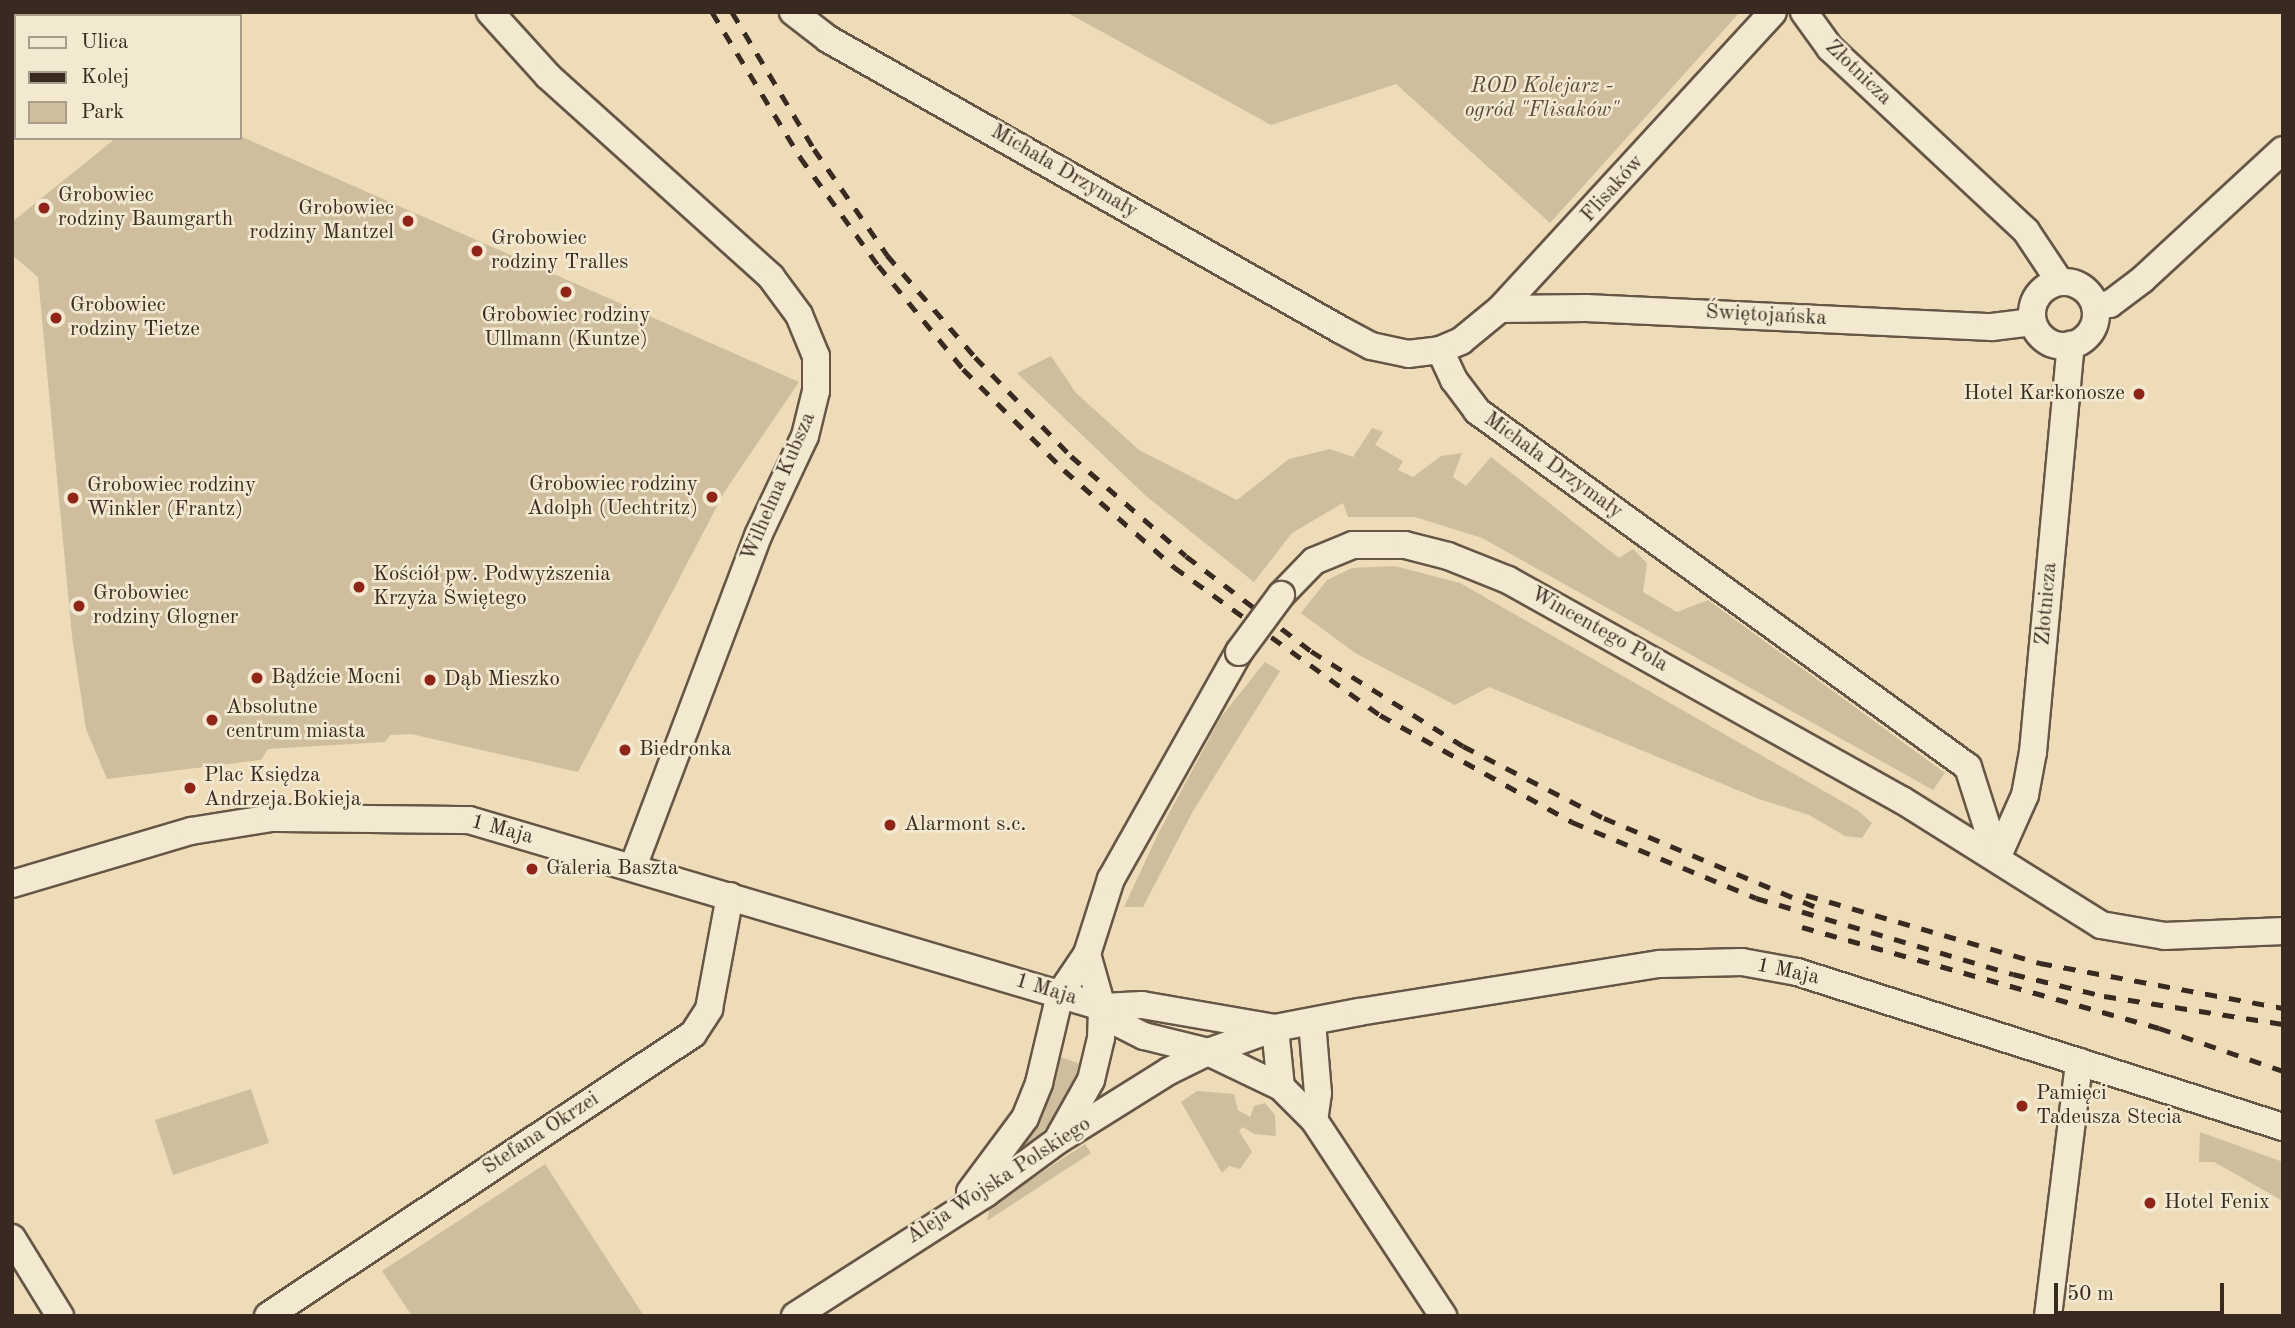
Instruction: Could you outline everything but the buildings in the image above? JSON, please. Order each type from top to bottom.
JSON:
[{"type":"street","name":"Wilhelma Kubsza","points":[[489,12],[548,76],[772,277],[799,315],[816,356],[816,391],[805,436],[758,536],[634,867]]},
{"type":"street","name":"Michała Drzymały","points":[[793,12],[828,39],[1371,346],[1408,354],[1440,350],[1454,380],[1477,411],[1968,767],[1997,858]]},
{"type":"street","name":"Flisaków","points":[[1440,350],[1472,334],[1500,309],[1773,12]]},
{"type":"street","name":"Złotnicza","points":[[1804,12],[1830,48],[2026,231],[2060,282]]},
{"type":"street","points":[[2095,306],[2110,304],[2143,279],[2283,150]]},
{"type":"street","points":[[2060,282],[2082,287],[2095,306],[2089,335],[2071,345],[2047,341],[2033,322],[2038,296],[2060,282]]},
{"type":"street","name":"Świętojańska","points":[[1500,309],[1596,308],[1992,327],[2033,322]]},
{"type":"street","name":"Złotnicza","points":[[1997,858],[2025,795],[2033,752],[2071,345]]},
{"type":"street","name":"Wincentego Pola","points":[[953,1212],[1025,1118],[1039,1083],[1060,994],[1087,954],[1111,879],[1239,652],[1282,595],[1314,561],[1353,545],[1405,545],[1474,564],[1878,786],[1997,858],[2076,914],[2101,925],[2165,936],[2283,931]]},
{"type":"street","name":"1 Maja","points":[[12,884],[218,827],[272,818],[469,820],[1102,1007],[1142,1005],[1275,1028]]},
{"type":"street","name":"Stefana Okrzei","points":[[268,1316],[693,1034],[709,1009],[730,896]]},
{"type":"street","points":[[1057,1141],[1091,1080],[1101,1038],[1102,1007],[1087,954]]},
{"type":"street","name":"1 Maja","points":[[1102,1007],[1119,1024],[1144,1036],[1208,1052],[1275,1028],[1616,970],[1706,961],[1742,962],[1821,979],[2283,1127]]},
{"type":"street","points":[[1312,1022],[1316,1072],[1314,1120]]},
{"type":"street","points":[[1275,1028],[1281,1087]]},
{"type":"street","points":[[1208,1052],[1281,1087],[1314,1120],[1443,1316]]},
{"type":"street","name":"Aleja Wojska Polskiego","points":[[795,1316],[953,1212],[985,1194],[1057,1141],[1169,1071],[1208,1052]]},
{"type":"street","points":[[2048,1316],[2079,1062]]},
{"type":"street","points":[[12,1238],[60,1316]]},
{"type":"green space","name":"ROD Kolejarz - ogród \"Flisaków\"","points":[[1066,12],[1740,12],[1550,223],[1396,84],[1271,125]]},
{"type":"green space","points":[[242,137],[799,382],[725,491],[578,772],[411,734],[390,735],[385,742],[268,749],[261,760],[107,779],[86,729],[72,636],[38,277],[12,255],[12,222],[114,140],[242,140]]},
{"type":"green space","points":[[1051,356],[1076,393],[1139,450],[1237,500],[1289,459],[1330,449],[1353,457],[1372,428],[1383,432],[1375,445],[1403,461],[1398,470],[1413,477],[1441,456],[1462,453],[1453,477],[1466,486],[1491,457],[1619,558],[1633,549],[1647,563],[1643,592],[1677,612],[1708,600],[1945,773],[1933,790],[1482,538],[1415,517],[1348,517],[1343,503],[1292,533],[1254,582],[1146,496],[1017,373]]},
{"type":"green space","points":[[1395,566],[1460,583],[1857,810],[1872,823],[1862,838],[1845,836],[1809,815],[1759,799],[1489,687],[1455,705],[1355,653],[1301,613],[1327,580],[1352,568]]},
{"type":"green space","points":[[1265,662],[1280,671],[1193,811],[1143,907],[1124,907],[1159,832],[1221,717]]},
{"type":"green space","points":[[1058,1056],[1083,1065],[1053,1121],[1024,1149],[1022,1145]]},
{"type":"green space","points":[[251,1089],[269,1143],[173,1175],[155,1120]]},
{"type":"green space","points":[[1197,1091],[1234,1094],[1238,1110],[1250,1117],[1254,1106],[1265,1103],[1275,1115],[1276,1136],[1254,1134],[1243,1127],[1239,1131],[1252,1152],[1240,1169],[1229,1166],[1222,1173],[1181,1102]]},
{"type":"green space","points":[[2200,1132],[2283,1162],[2283,1201],[2214,1162],[2199,1162]]},
{"type":"green space","points":[[1085,1144],[1091,1153],[987,1221],[990,1206]]},
{"type":"green space","points":[[545,1164],[644,1316],[412,1316],[382,1271]]},
{"type":"railway","points":[[712,12],[800,157],[878,265],[963,369],[1064,470],[1174,567],[1380,715],[1572,822],[1756,898],[2013,974],[2104,996],[2283,1024]]},
{"type":"railway","points":[[732,12],[814,149],[887,255],[975,357],[1071,456],[1186,556],[1311,651],[1463,746],[1604,818],[1816,907]]},
{"type":"railway","points":[[1806,895],[2040,963],[2283,1008]]},
{"type":"railway","points":[[1802,927],[2159,1028],[2283,1071]]},
{"type":"place","name":"Grobowiec rodziny Baumgarth","points":[[44,208]]},
{"type":"place","name":"Grobowiec rodziny Mantzel","points":[[408,221]]},
{"type":"place","name":"Grobowiec rodziny Tralles","points":[[477,251]]},
{"type":"place","name":"Grobowiec rodziny Ullmann (Kuntze)","points":[[566,292]]},
{"type":"place","name":"Grobowiec rodziny Tietze","points":[[56,318]]},
{"type":"place","name":"Hotel Karkonosze","points":[[2139,394]]},
{"type":"place","name":"Grobowiec rodziny Adolph (Uechtritz)","points":[[712,497]]},
{"type":"place","name":"Grobowiec rodziny Winkler (Frantz)","points":[[73,498]]},
{"type":"place","name":"Kościół pw. Podwyższenia Krzyża Świętego","points":[[359,587]]},
{"type":"place","name":"Grobowiec rodziny Glogner","points":[[79,606]]},
{"type":"place","name":"Bądźcie Mocni","points":[[257,678]]},
{"type":"place","name":"Dąb Mieszko","points":[[430,680]]},
{"type":"place","name":"Absolutne centrum miasta","points":[[212,720]]},
{"type":"place","name":"Biedronka","points":[[625,750]]},
{"type":"place","name":"Plac Księdza Andrzeja Bokieja","points":[[190,788]]},
{"type":"place","name":"Alarmont s.c.","points":[[890,825]]},
{"type":"place","name":"Galeria Baszta","points":[[532,869]]},
{"type":"place","name":"Pamięci Tadeusza Stecia","points":[[2022,1106]]},
{"type":"place","name":"Hotel Fenix","points":[[2150,1203]]}]
